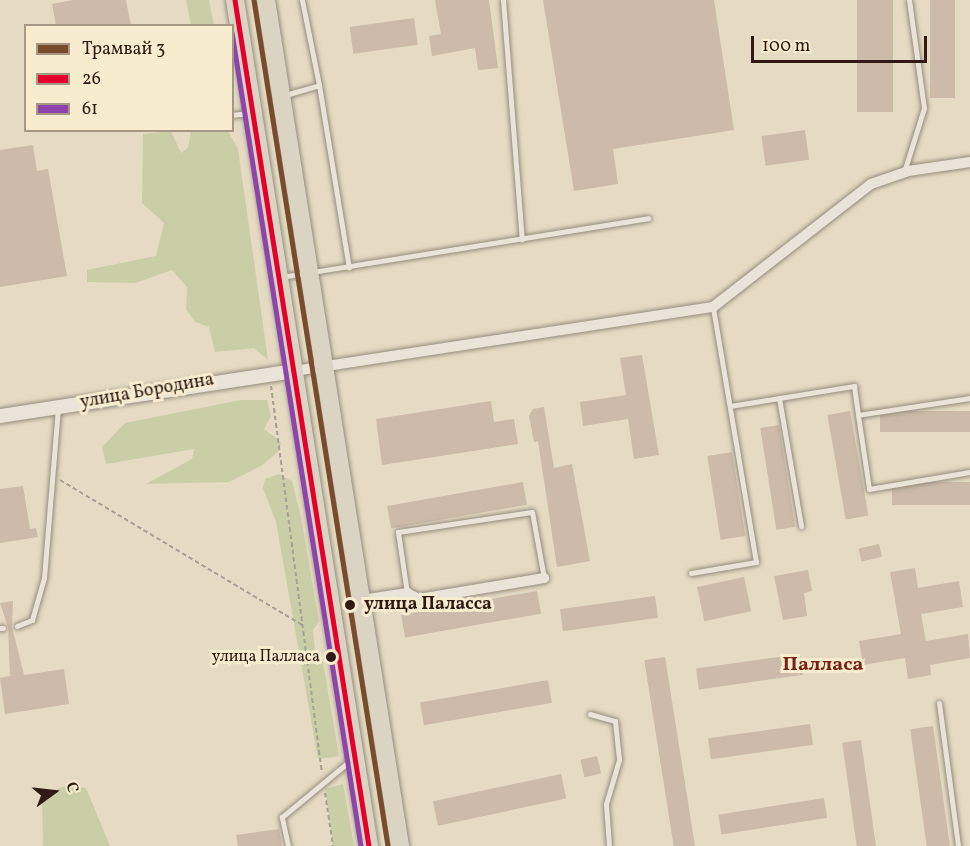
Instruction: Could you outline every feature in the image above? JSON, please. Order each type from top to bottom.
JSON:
[{"type":"highway","points":[[235,0],[369,846]]},
{"type":"highway","points":[[266,0],[400,846]]},
{"type":"main road","name":"улица Бородина","points":[[0,416],[269,371],[294,371]]},
{"type":"street","points":[[294,371],[713,307],[871,184],[904,172],[970,162]]},
{"type":"street","points":[[361,600],[407,593],[419,599],[544,578]]},
{"type":"lane","points":[[302,0],[349,268]]},
{"type":"lane","points":[[503,0],[522,239]]},
{"type":"lane","points":[[904,172],[924,108],[909,0]]},
{"type":"lane","points":[[281,96],[318,85]]},
{"type":"lane","points":[[234,115],[253,112]]},
{"type":"lane","points":[[279,277],[349,268],[648,218]]},
{"type":"lane","points":[[691,573],[756,562],[713,307]]},
{"type":"lane","points":[[730,406],[854,386],[869,489],[970,472]]},
{"type":"lane","points":[[778,398],[801,526]]},
{"type":"lane","points":[[858,415],[970,398]]},
{"type":"lane","points":[[16,626],[32,620],[44,578],[58,407]]},
{"type":"lane","points":[[407,593],[398,531],[532,512],[544,578]]},
{"type":"lane","points":[[939,704],[958,846]]},
{"type":"lane","points":[[590,714],[615,721],[619,760],[606,804],[609,846]]},
{"type":"lane","points":[[288,846],[282,817],[355,757]]},
{"type":"path","points":[[269,371],[333,846]]},
{"type":"path","points":[[52,475],[303,626]]},
{"type":"green space","points":[[186,0],[209,0],[214,24],[191,24]]},
{"type":"green space","points":[[171,132],[181,153],[188,148],[191,132],[229,132],[238,149],[268,360],[254,348],[215,352],[209,327],[195,322],[186,309],[187,287],[172,270],[135,283],[87,282],[87,270],[156,256],[164,223],[142,203],[143,134]]},
{"type":"green space","points":[[241,400],[267,400],[271,416],[264,429],[281,442],[279,451],[261,466],[229,482],[146,484],[192,459],[194,449],[106,464],[102,447],[125,423]]},
{"type":"green space","points":[[279,474],[292,481],[301,517],[319,622],[313,630],[315,650],[322,656],[339,756],[318,759],[276,522],[263,488],[265,479]]},
{"type":"green space","points":[[343,784],[354,846],[333,846],[325,789]]},
{"type":"green space","points":[[66,786],[86,788],[110,846],[43,846],[42,794]]},
{"type":"building","points":[[74,0],[126,0],[131,24],[56,24],[52,4]]},
{"type":"building","points":[[435,0],[489,0],[498,68],[478,70],[475,48],[432,56],[429,36],[441,34]]},
{"type":"building","points":[[543,0],[714,0],[734,130],[613,149],[618,184],[574,191]]},
{"type":"building","points":[[857,0],[893,0],[893,112],[857,112]]},
{"type":"building","points":[[930,0],[955,0],[955,98],[930,98]]},
{"type":"building","points":[[414,18],[418,45],[353,54],[350,27]]},
{"type":"building","points":[[805,130],[809,160],[766,166],[761,136]]},
{"type":"building","points":[[33,145],[37,171],[48,169],[67,276],[0,287],[0,150]]},
{"type":"building","points":[[642,355],[659,455],[634,459],[628,419],[583,426],[580,402],[626,395],[620,358]]},
{"type":"building","points":[[491,401],[494,422],[514,419],[518,444],[382,465],[376,419]]},
{"type":"building","points":[[544,407],[554,468],[572,464],[590,561],[557,567],[538,441],[534,442],[529,416],[533,409]]},
{"type":"building","points":[[850,411],[868,515],[846,519],[827,415]]},
{"type":"building","points":[[880,411],[970,411],[970,432],[880,432]]},
{"type":"building","points":[[779,425],[795,527],[776,530],[760,428]]},
{"type":"building","points":[[732,452],[745,536],[721,540],[707,456]]},
{"type":"building","points":[[523,482],[527,505],[391,529],[387,506]]},
{"type":"building","points":[[892,482],[970,482],[970,505],[892,505]]},
{"type":"building","points":[[23,486],[30,529],[36,528],[38,537],[0,543],[0,489]]},
{"type":"building","points":[[879,544],[882,557],[861,561],[859,549]]},
{"type":"building","points":[[915,568],[918,588],[959,581],[963,607],[921,614],[926,641],[968,634],[970,658],[930,665],[931,675],[908,679],[905,658],[863,665],[859,641],[901,634],[890,572]]},
{"type":"building","points":[[808,570],[812,591],[804,593],[807,616],[783,620],[774,576]]},
{"type":"building","points":[[744,577],[751,611],[704,621],[697,587]]},
{"type":"building","points":[[537,591],[541,614],[405,638],[401,615]]},
{"type":"building","points":[[655,596],[658,618],[563,631],[560,609]]},
{"type":"building","points":[[13,601],[12,627],[24,675],[64,669],[69,704],[5,714],[0,678],[10,676],[8,627],[0,603]]},
{"type":"building","points":[[800,654],[803,675],[699,689],[696,669]]},
{"type":"building","points":[[665,657],[695,846],[674,846],[644,660]]},
{"type":"building","points":[[548,680],[552,703],[424,725],[420,703]]},
{"type":"building","points":[[810,724],[813,745],[711,759],[708,738]]},
{"type":"building","points":[[933,726],[950,846],[927,846],[910,729]]},
{"type":"building","points":[[861,740],[876,846],[857,846],[842,743]]},
{"type":"building","points":[[597,756],[601,774],[584,777],[580,760]]},
{"type":"building","points":[[561,774],[566,798],[438,826],[433,801]]},
{"type":"building","points":[[824,798],[827,818],[721,834],[718,815]]},
{"type":"building","points":[[279,829],[282,846],[238,846],[236,835]]},
{"type":"tram line","name":"3","points":[[254,0],[388,846]]},
{"type":"transit line","name":"26","points":[[235,0],[369,846]]},
{"type":"transit line","name":"61","points":[[234,45],[361,846]]},
{"type":"place","name":"улица Паласса","points":[[350,605]]},
{"type":"place","name":"улица Палласа","points":[[331,657]]},
{"type":"district","name":"Палласа","points":[[823,665]]}]
